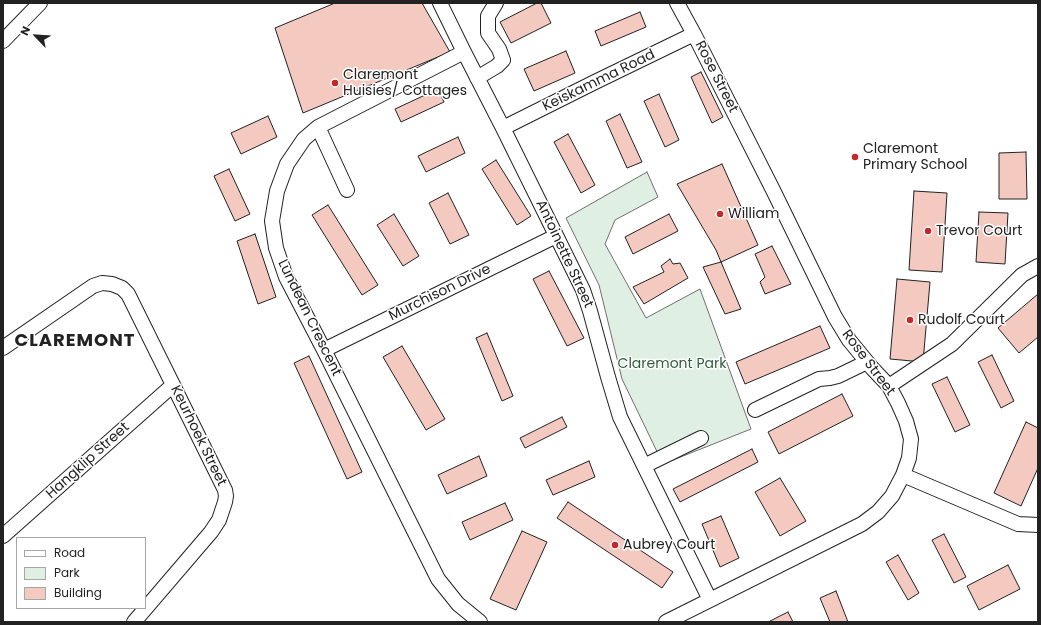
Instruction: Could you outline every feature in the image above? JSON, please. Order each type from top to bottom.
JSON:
[{"type":"street","points":[[3,41],[40,3]]},
{"type":"street","name":"Antoinette Street","points":[[440,3],[583,290],[620,417],[710,600]]},
{"type":"street","points":[[477,78],[497,66],[503,60],[499,48],[488,33],[488,16],[496,3]]},
{"type":"street","name":"Rose Street","points":[[677,3],[773,190],[835,317],[849,340],[866,362],[889,386],[906,421],[911,439],[909,458],[903,475],[892,496],[878,512],[862,524],[710,600]]},
{"type":"street","name":"Keiskamma Road","points":[[503,128],[694,34]]},
{"type":"street","name":"Lundean Crescent","points":[[464,52],[318,127],[304,139],[287,164],[277,191],[272,221],[276,248],[286,277],[438,579],[458,604],[480,622]]},
{"type":"street","points":[[318,127],[347,190]]},
{"type":"street","name":"Murchison Drive","points":[[324,350],[556,236]]},
{"type":"street","points":[[889,386],[952,344],[1022,276],[1038,266]]},
{"type":"street","name":"Keurhoek Street","points":[[3,348],[93,286],[102,283],[112,284],[122,288],[128,294],[225,490],[226,496],[219,520],[211,532],[146,608]]},
{"type":"street","points":[[755,410],[819,379],[838,376],[866,362]]},
{"type":"street","name":"Hangklip Street","points":[[3,536],[173,385]]},
{"type":"street","points":[[644,466],[701,438]]},
{"type":"street","points":[[903,475],[1018,524],[1038,525]]},
{"type":"street","points":[[666,622],[710,600]]},
{"type":"street","name":"Keurhoek Street","points":[[134,622],[145,609]]},
{"type":"green space","name":"Claremont Park","points":[[647,172],[658,197],[615,220],[605,244],[646,318],[700,289],[751,429],[663,464],[622,379],[599,285],[566,218]]},
{"type":"building","name":"Claremont Huisies/ Cottages","points":[[335,3],[422,3],[450,52],[303,113],[275,28]]},
{"type":"building","points":[[537,3],[541,3],[551,23],[511,43],[500,22]]},
{"type":"building","points":[[640,12],[646,27],[601,46],[595,31]]},
{"type":"building","points":[[566,51],[575,73],[534,91],[524,69]]},
{"type":"building","points":[[701,72],[723,117],[712,123],[691,77]]},
{"type":"building","points":[[438,89],[444,102],[401,122],[395,109]]},
{"type":"building","points":[[659,94],[679,140],[665,147],[644,101]]},
{"type":"building","points":[[620,114],[642,162],[627,168],[606,121]]},
{"type":"building","points":[[268,116],[277,137],[241,154],[231,133]]},
{"type":"building","points":[[568,134],[595,185],[581,193],[554,142]]},
{"type":"building","points":[[458,137],[465,153],[426,172],[418,156]]},
{"type":"building","points":[[1026,152],[1027,199],[999,199],[999,153]]},
{"type":"building","points":[[496,160],[531,216],[517,225],[482,169]]},
{"type":"building","name":"William","points":[[722,164],[758,245],[721,262],[716,250],[677,184]]},
{"type":"building","points":[[229,169],[250,214],[235,221],[214,176]]},
{"type":"building","name":"Trevor Court","points":[[914,191],[947,193],[942,272],[909,270]]},
{"type":"building","points":[[448,193],[469,235],[450,244],[429,203]]},
{"type":"building","points":[[328,205],[378,285],[362,295],[312,215]]},
{"type":"building","points":[[979,212],[1008,213],[1005,264],[976,262]]},
{"type":"building","points":[[394,214],[419,256],[403,266],[377,225]]},
{"type":"building","points":[[669,214],[678,231],[633,254],[625,237]]},
{"type":"building","points":[[255,234],[276,297],[258,304],[237,241]]},
{"type":"building","points":[[772,246],[791,284],[765,294],[760,282],[765,277],[755,254]]},
{"type":"building","points":[[670,259],[673,264],[680,263],[688,278],[644,304],[633,287],[664,272],[661,266]]},
{"type":"building","points":[[721,262],[741,309],[725,314],[703,267]]},
{"type":"building","points":[[549,271],[584,338],[567,346],[533,279]]},
{"type":"building","name":"Rudolf Court","points":[[897,279],[930,282],[923,362],[890,359]]},
{"type":"building","points":[[1038,294],[1038,337],[1019,353],[998,328]]},
{"type":"building","points":[[820,326],[830,348],[745,384],[736,362]]},
{"type":"building","points":[[487,333],[513,396],[502,401],[476,338]]},
{"type":"building","points":[[402,346],[445,419],[426,430],[383,357]]},
{"type":"building","points":[[992,355],[1014,401],[1001,408],[978,362]]},
{"type":"building","points":[[309,356],[362,472],[347,479],[294,363]]},
{"type":"building","points":[[947,377],[970,425],[955,432],[932,384]]},
{"type":"building","points":[[842,394],[853,416],[779,454],[768,432]]},
{"type":"building","points":[[562,417],[567,427],[525,448],[520,438]]},
{"type":"building","points":[[1026,422],[1038,428],[1038,468],[1021,506],[994,493]]},
{"type":"building","points":[[752,449],[758,462],[680,502],[673,489]]},
{"type":"building","points":[[479,456],[487,476],[447,494],[438,475]]},
{"type":"building","points":[[589,461],[595,477],[553,495],[546,480]]},
{"type":"building","points":[[780,478],[806,521],[780,536],[755,492]]},
{"type":"building","name":"Aubrey Court","points":[[568,502],[673,572],[662,588],[557,518]]},
{"type":"building","points":[[505,503],[513,520],[470,540],[462,522]]},
{"type":"building","points":[[721,516],[739,558],[720,567],[702,524]]},
{"type":"building","points":[[522,531],[547,542],[516,610],[490,599]]},
{"type":"building","points":[[944,534],[966,577],[954,583],[932,540]]},
{"type":"building","points":[[898,555],[919,593],[908,600],[886,562]]},
{"type":"building","points":[[1008,565],[1020,589],[979,610],[967,586]]},
{"type":"building","points":[[836,591],[848,622],[830,622],[820,598]]},
{"type":"building","points":[[788,612],[793,622],[770,622],[770,621]]},
{"type":"place","name":"Claremont Huisies/ Cottages","points":[[335,83]]},
{"type":"place","name":"Claremont Primary School","points":[[855,157]]},
{"type":"place","name":"William","points":[[720,214]]},
{"type":"place","name":"Trevor Court","points":[[928,231]]},
{"type":"place","name":"Rudolf Court","points":[[910,320]]},
{"type":"place","name":"Aubrey Court","points":[[615,545]]},
{"type":"district","name":"CLAREMONT","points":[[75,341]]}]
